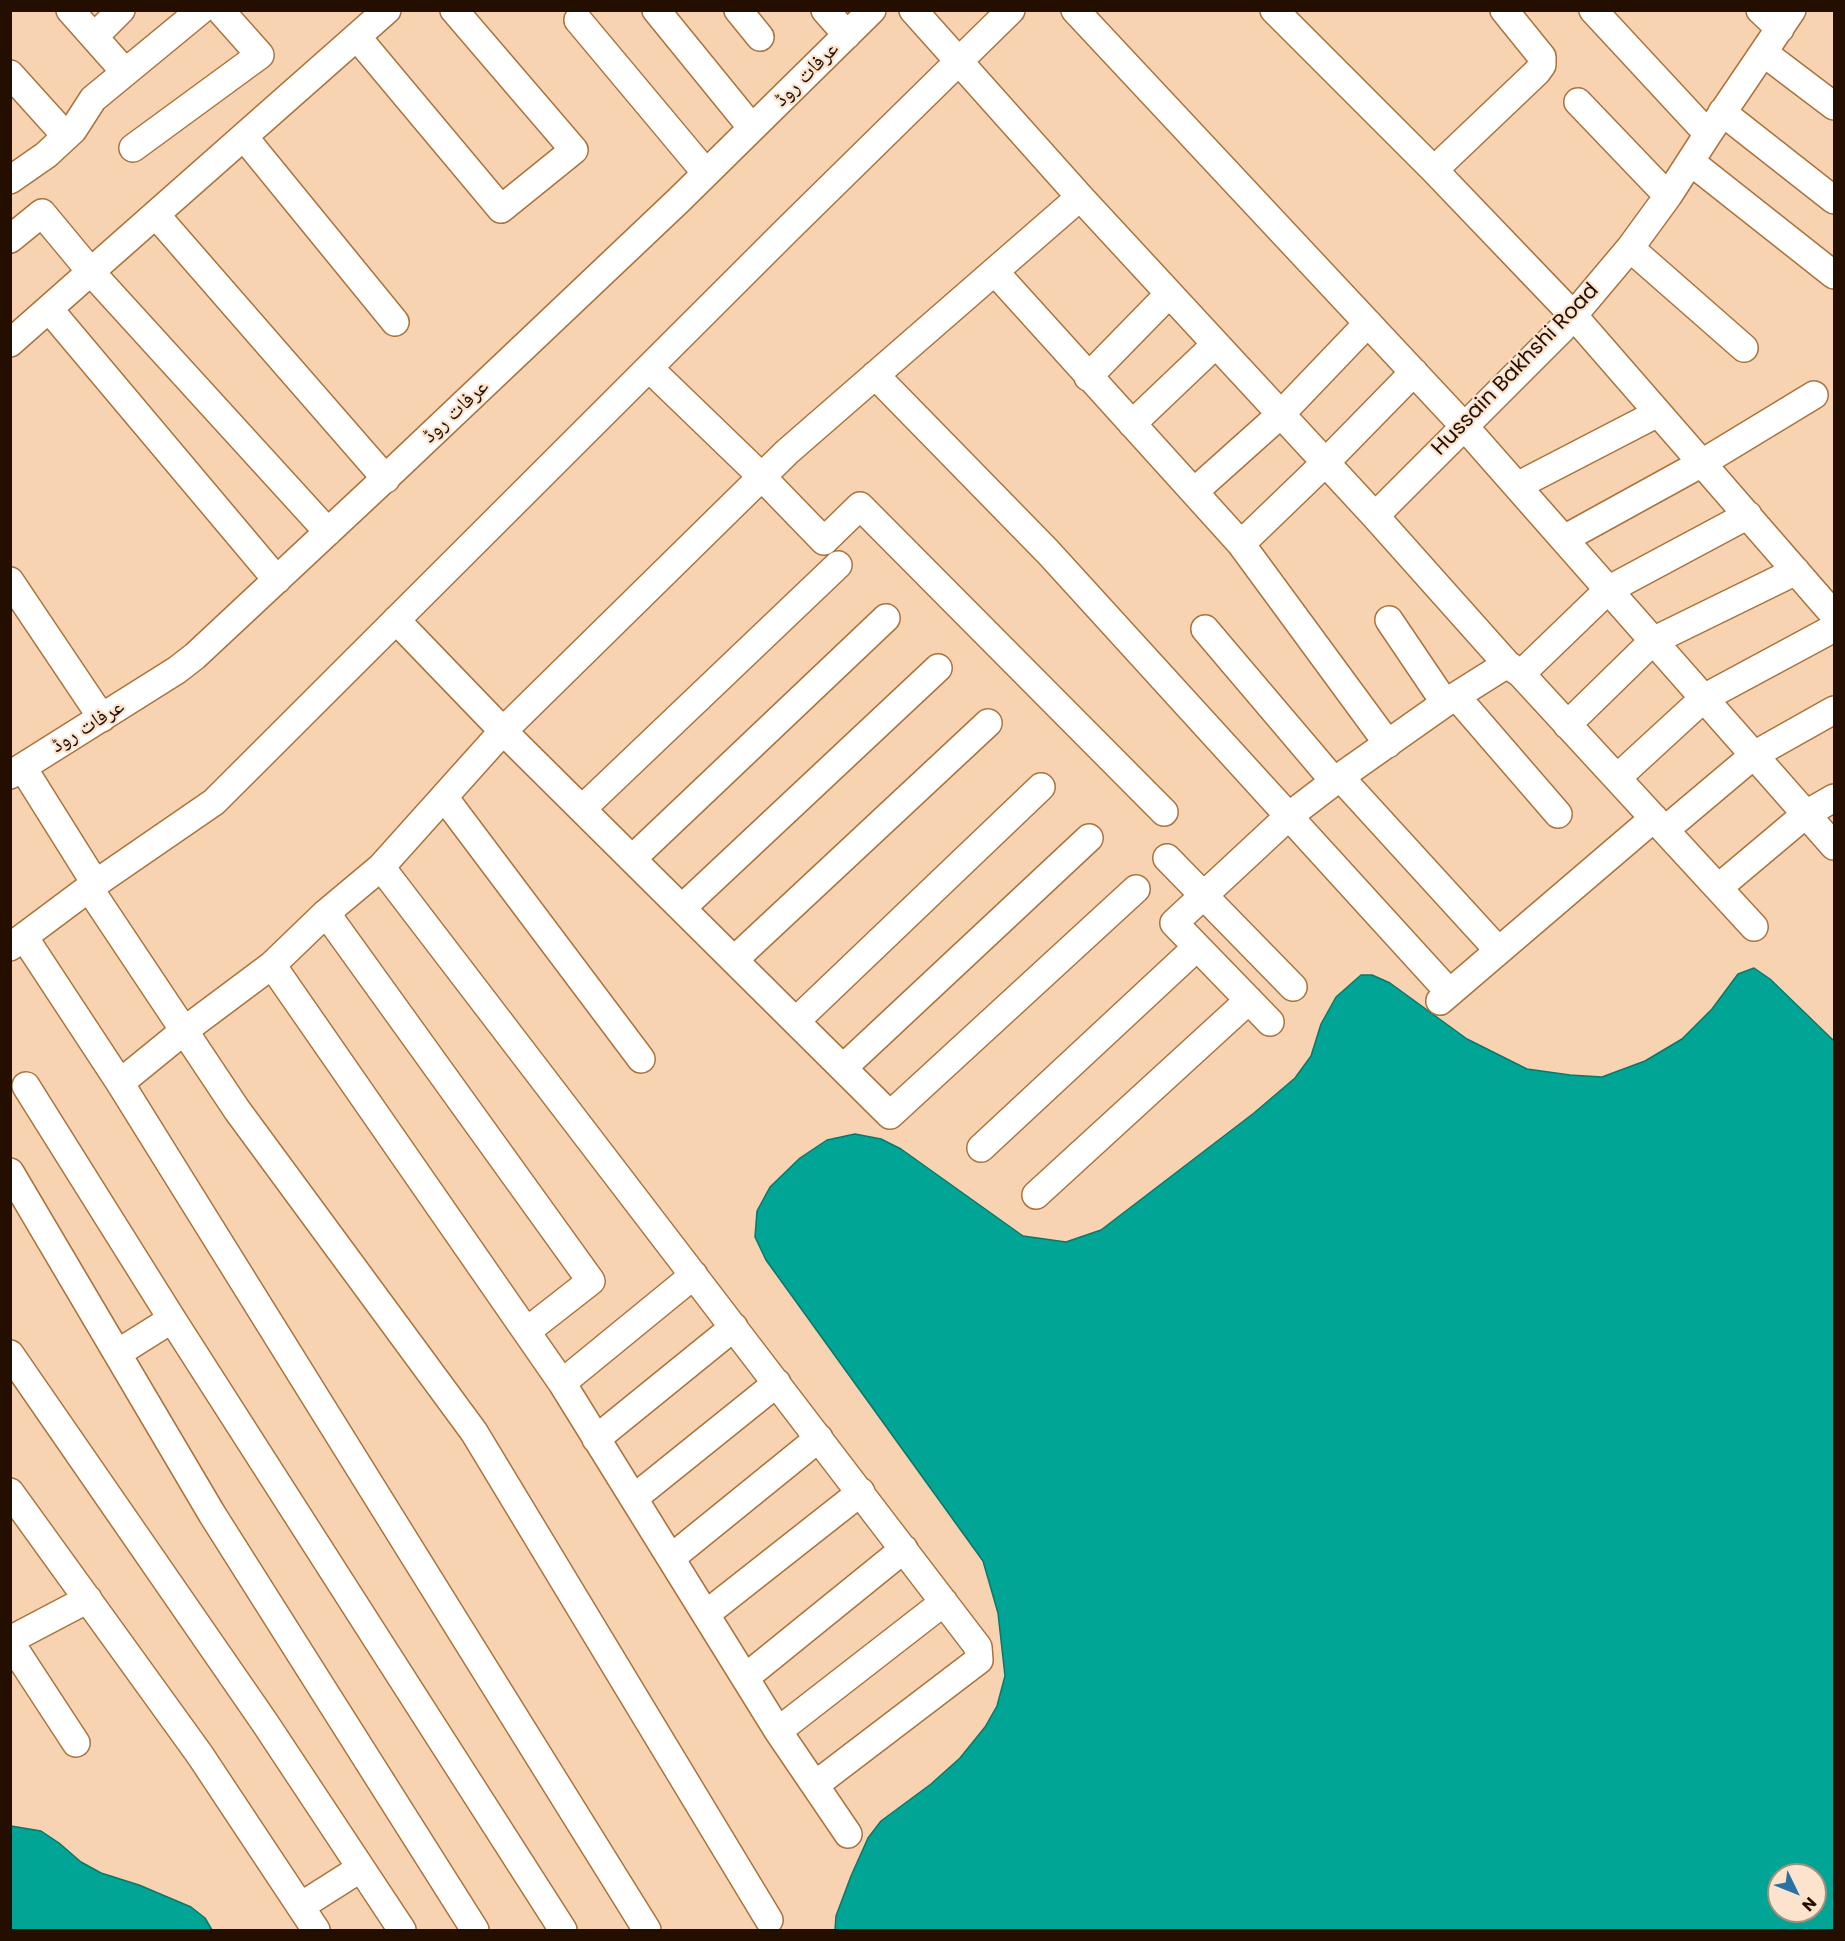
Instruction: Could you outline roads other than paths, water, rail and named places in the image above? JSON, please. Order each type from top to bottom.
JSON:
[{"type":"street","points":[[70,10],[125,72]]},
{"type":"street","points":[[94,37],[121,10]]},
{"type":"street","points":[[10,180],[46,155],[73,130],[93,99],[201,10]]},
{"type":"street","points":[[133,148],[260,55],[220,10]]},
{"type":"street","points":[[10,343],[387,10]]},
{"type":"street","points":[[357,37],[501,209],[574,150],[454,10]]},
{"type":"street","points":[[656,10],[753,128]]},
{"type":"street","points":[[738,10],[760,37]]},
{"type":"street","points":[[825,10],[847,35]]},
{"type":"street","name":"عرفات روڈ","points":[[17,772],[186,663],[386,478],[753,128],[872,10]]},
{"type":"street","points":[[913,10],[1080,197],[1754,927]]},
{"type":"street","points":[[647,1930],[120,1083],[17,942],[92,886],[214,802],[1011,10]]},
{"type":"street","points":[[1075,10],[1464,426],[1834,846]]},
{"type":"street","points":[[1274,10],[1434,170],[1573,315],[1834,615]]},
{"type":"street","points":[[1434,170],[1542,65],[1542,57],[1504,10]]},
{"type":"street","points":[[1593,10],[1715,123],[1834,200]]},
{"type":"street","points":[[1760,10],[1786,20]]},
{"type":"street","points":[[578,20],[706,173]]},
{"type":"street","name":"Hussain Bakhshi Road","points":[[1374,516],[1561,330],[1630,248],[1668,196],[1786,20]]},
{"type":"street","points":[[1764,53],[1834,106]]},
{"type":"street","points":[[10,74],[66,136]]},
{"type":"street","points":[[1578,102],[1668,196]]},
{"type":"street","points":[[244,137],[395,321]]},
{"type":"street","points":[[1690,162],[1834,274]]},
{"type":"street","points":[[120,1083],[185,1030],[272,965],[326,913],[381,867],[503,731],[762,477],[875,375],[1080,197]]},
{"type":"street","points":[[15,226],[42,213],[91,272],[328,532]]},
{"type":"street","points":[[156,215],[386,478]]},
{"type":"street","points":[[1630,248],[1744,348]]},
{"type":"street","points":[[994,272],[1241,544],[1388,744]]},
{"type":"street","points":[[1088,377],[1169,294]]},
{"type":"street","points":[[49,309],[277,580]]},
{"type":"street","points":[[1195,491],[1281,414],[1368,323]]},
{"type":"street","points":[[1132,424],[1216,344]]},
{"type":"street","points":[[649,368],[762,477],[824,541],[860,506],[1164,812]]},
{"type":"street","points":[[1241,544],[1414,372]]},
{"type":"street","points":[[875,375],[1048,552],[1289,816],[1445,997],[1498,950],[1659,824],[1754,755],[1834,710]]},
{"type":"street","points":[[1564,539],[1702,463],[1814,395]]},
{"type":"street","points":[[1517,486],[1658,413]]},
{"type":"street","points":[[1270,1022],[1174,923],[1289,816],[1337,779],[1450,700],[1514,669],[1608,590],[1748,515]]},
{"type":"street","points":[[582,809],[838,565]]},
{"type":"street","points":[[1567,724],[1653,641],[1796,571]]},
{"type":"street","points":[[10,581],[102,718]]},
{"type":"street","points":[[632,859],[886,618]]},
{"type":"street","points":[[396,620],[503,731],[890,1115],[1136,889]]},
{"type":"street","points":[[1389,620],[1450,700],[1558,814]]},
{"type":"street","points":[[1205,628],[1337,779],[1498,950]]},
{"type":"street","points":[[1617,778],[1704,698],[1834,628]]},
{"type":"street","points":[[682,908],[938,668]]},
{"type":"street","points":[[734,960],[988,723]]},
{"type":"street","points":[[17,772],[237,1110],[474,1432],[769,1920]]},
{"type":"street","points":[[795,1021],[1041,787]]},
{"type":"street","points":[[444,797],[641,1059]]},
{"type":"street","points":[[1718,888],[1806,814],[1834,798]]},
{"type":"street","points":[[843,1068],[1089,838]]},
{"type":"street","points":[[1167,858],[1293,987]]},
{"type":"street","points":[[381,867],[978,1647],[979,1660],[815,1785]]},
{"type":"street","points":[[326,913],[591,1281],[527,1331]]},
{"type":"street","points":[[981,1148],[1197,947]]},
{"type":"street","points":[[272,965],[562,1383],[778,1731],[848,1834]]},
{"type":"street","points":[[1036,1195],[1249,1000]]},
{"type":"street","points":[[26,1086],[172,1319],[563,1930]]},
{"type":"street","points":[[10,1172],[212,1514],[475,1930]]},
{"type":"street","points":[[562,1383],[694,1275]]},
{"type":"street","points":[[118,1353],[172,1319]]},
{"type":"street","points":[[596,1439],[734,1327]]},
{"type":"street","points":[[10,1354],[259,1714],[402,1930]]},
{"type":"street","points":[[634,1498],[777,1383]]},
{"type":"street","points":[[671,1558],[819,1438]]},
{"type":"street","points":[[10,1492],[200,1755],[316,1930]]},
{"type":"street","points":[[706,1614],[861,1492]]},
{"type":"street","points":[[746,1677],[904,1549]]},
{"type":"street","points":[[76,1743],[10,1641],[88,1599]]},
{"type":"street","points":[[778,1731],[944,1602]]},
{"type":"street","points":[[301,1906],[360,1868]]},
{"type":"water","points":[[1754,968],[1770,979],[1834,1041],[1834,1930],[835,1930],[836,1916],[868,1838],[881,1821],[931,1784],[960,1758],[985,1727],[997,1706],[1005,1676],[998,1613],[983,1561],[766,1260],[755,1237],[757,1211],[770,1187],[800,1158],[827,1140],[855,1134],[881,1139],[901,1149],[1023,1236],[1066,1242],[1101,1230],[1254,1113],[1295,1078],[1311,1056],[1321,1024],[1336,997],[1361,975],[1372,975],[1390,983],[1467,1039],[1527,1069],[1570,1075],[1602,1077],[1645,1061],[1682,1039],[1712,1009],[1738,974]]},
{"type":"water","points":[[11,1826],[41,1831],[81,1862],[101,1873],[139,1885],[191,1907],[205,1918],[212,1930],[11,1930]]}]
